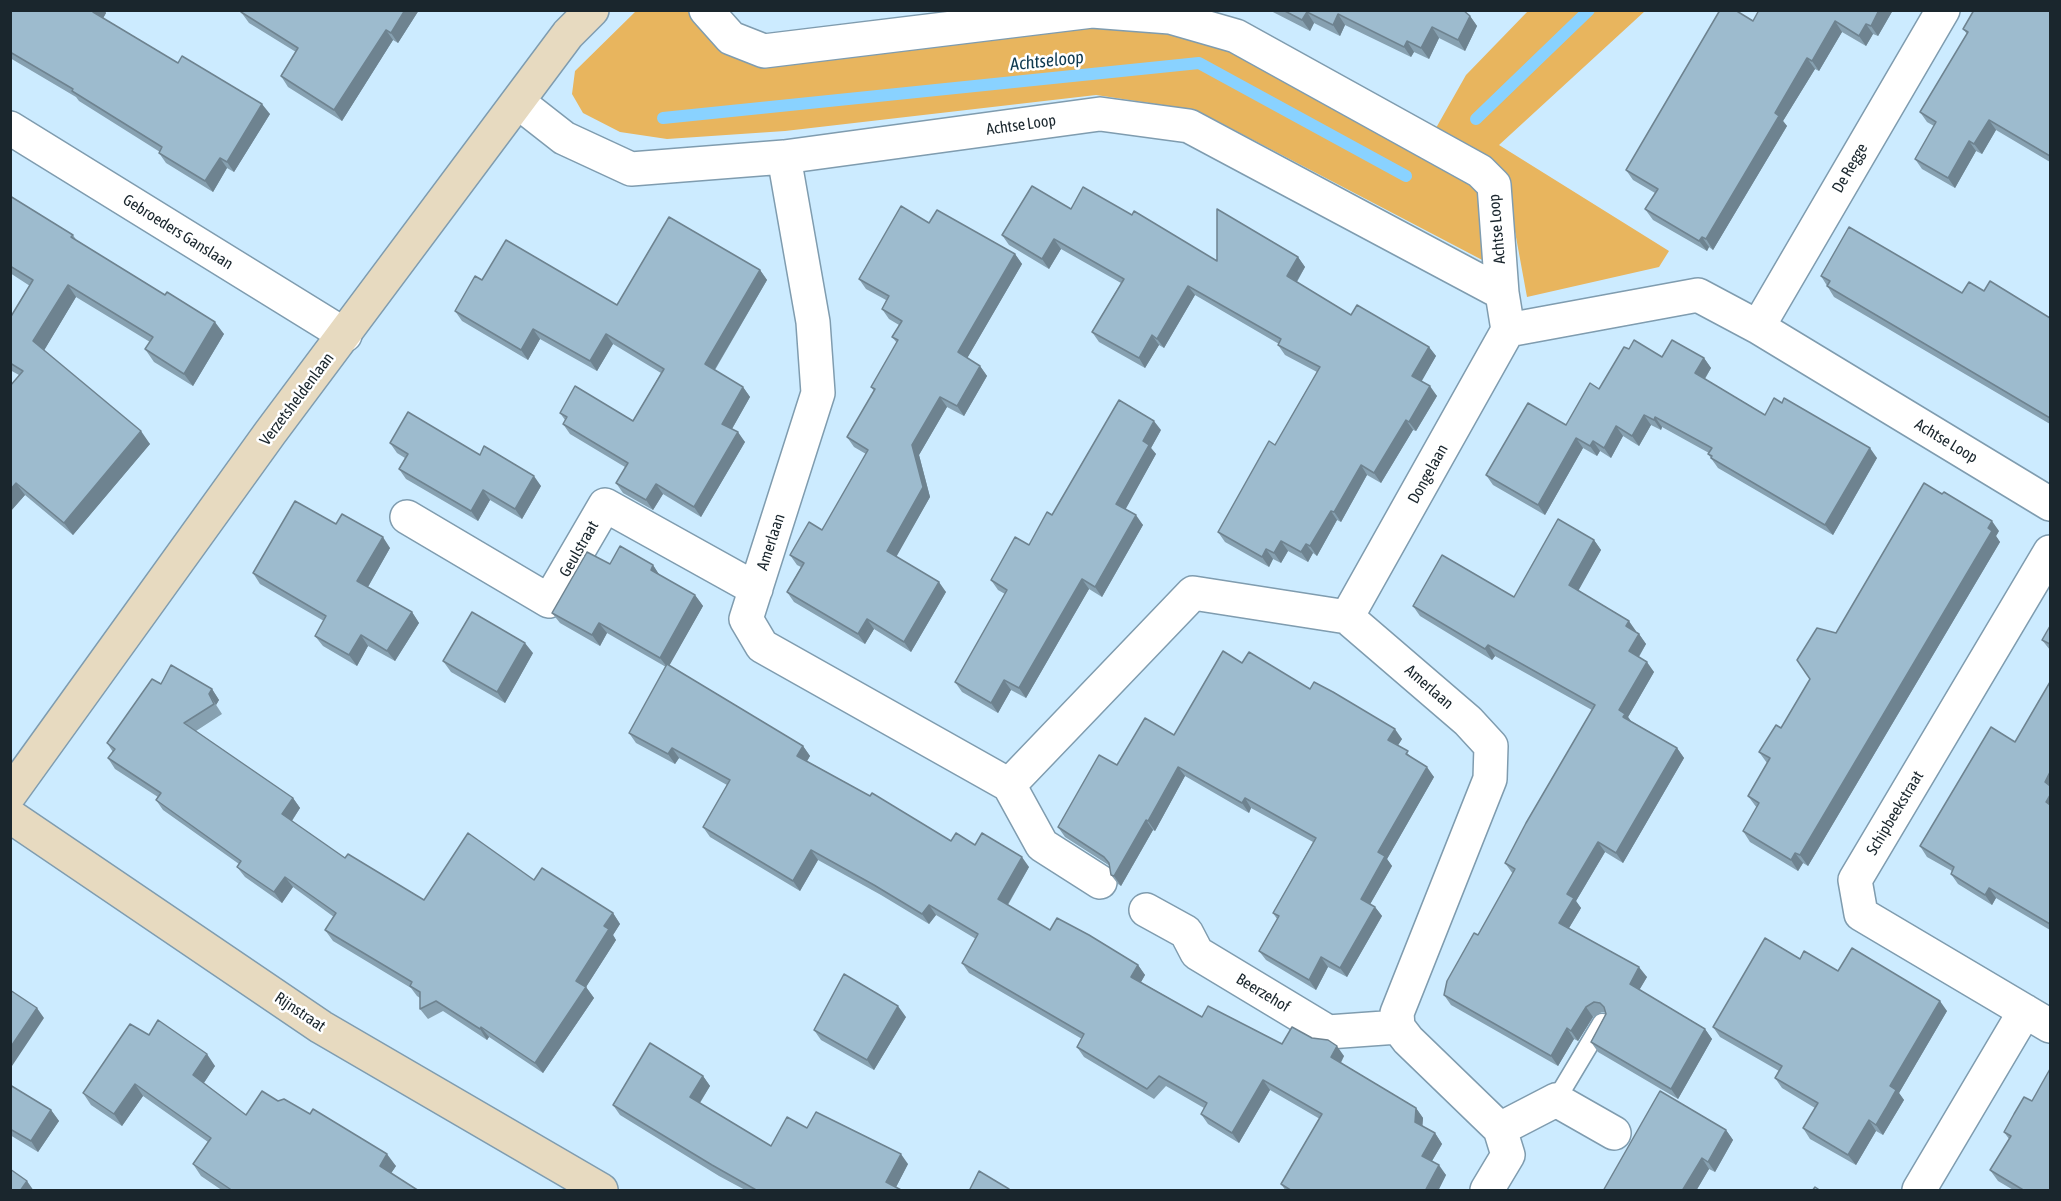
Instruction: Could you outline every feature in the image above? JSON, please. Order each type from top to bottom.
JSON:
[{"type":"street","name":"Verzetsheldenlaan","points":[[10,794],[270,433],[568,34],[592,10]]},
{"type":"street","name":"Achtse Loop","points":[[706,10],[731,38],[764,51],[1092,11],[1170,17],[1236,36],[1447,151],[1480,171],[1494,185],[1502,293],[1508,330],[1698,295],[1758,327],[2050,504]]},
{"type":"street","name":"De Regge","points":[[1758,327],[1943,10]]},
{"type":"street","name":"Achtse Loop","points":[[518,102],[564,138],[631,169],[784,157],[1101,114],[1189,126],[1502,293]]},
{"type":"street","name":"Gebroeders Ganslaan","points":[[10,128],[345,335]]},
{"type":"street","name":"Amerlaan","points":[[784,157],[813,322],[818,393],[747,619],[762,646],[1009,785]]},
{"type":"street","name":"Dongelaan","points":[[1347,617],[1508,330]]},
{"type":"street","name":"Geulstraat","points":[[407,517],[549,601],[605,505],[756,589]]},
{"type":"street","name":"Schipbeekstraat","points":[[1919,1191],[2038,1018],[1861,914],[1855,880],[2050,552]]},
{"type":"street","points":[[1100,882],[1042,845],[1009,785],[1193,593],[1347,617]]},
{"type":"street","name":"Amerlaan","points":[[1347,617],[1468,721],[1491,746],[1490,779],[1397,1013],[1398,1027]]},
{"type":"street","name":"Rijnstraat","points":[[10,816],[321,1027],[601,1191]]},
{"type":"street","name":"Beerzehof","points":[[1146,910],[1186,932],[1197,953],[1328,1032],[1398,1027]]},
{"type":"street","points":[[1398,1027],[1408,1041],[1500,1129],[1508,1155],[1487,1191]]},
{"type":"street","points":[[1500,1129],[1556,1100],[1614,1133]]},
{"type":"lane","points":[[1556,1100],[1602,1023]]},
{"type":"shaded area","points":[[636,11],[689,11],[709,36],[752,65],[1095,25],[1171,32],[1235,50],[1476,180],[1488,263],[1196,110],[1096,95],[785,131],[667,139],[620,132],[583,113],[572,94],[575,71]]},
{"type":"shaded area","points":[[1528,11],[1645,11],[1499,145],[1669,251],[1659,267],[1527,297],[1505,177],[1436,128],[1466,75]]},
{"type":"building","points":[[10,10],[94,10],[93,12],[178,63],[182,56],[262,104],[227,162],[220,158],[205,181],[159,153],[162,147],[72,91],[73,89],[10,52]]},
{"type":"building","points":[[243,10],[405,10],[391,33],[386,30],[334,110],[281,76],[298,48],[241,12]]},
{"type":"building","points":[[1283,10],[1463,10],[1470,16],[1458,40],[1432,27],[1421,48],[1407,41],[1404,47],[1338,14],[1333,25],[1307,12],[1302,20]]},
{"type":"building","points":[[1720,10],[1735,10],[1753,21],[1759,10],[1879,10],[1871,26],[1866,24],[1859,36],[1835,21],[1812,61],[1807,58],[1775,113],[1779,116],[1706,239],[1702,237],[1699,241],[1645,209],[1658,189],[1626,170]]},
{"type":"building","points":[[1974,10],[2050,10],[2050,156],[1989,120],[1974,144],[1969,141],[1948,178],[1915,159],[1936,122],[1920,112],[1968,32],[1963,29]]},
{"type":"building","points":[[1032,186],[1071,209],[1083,187],[1132,215],[1134,211],[1217,261],[1217,209],[1298,257],[1287,276],[1351,315],[1357,305],[1429,347],[1412,376],[1430,386],[1409,422],[1406,420],[1374,473],[1361,465],[1334,512],[1331,511],[1310,546],[1306,544],[1301,552],[1281,541],[1274,553],[1266,549],[1262,557],[1218,532],[1269,441],[1275,445],[1320,367],[1278,345],[1281,339],[1188,286],[1157,339],[1152,335],[1139,358],[1092,332],[1124,279],[1054,239],[1042,259],[1002,235]]},
{"type":"building","points":[[10,196],[165,295],[167,292],[215,322],[184,374],[145,349],[153,337],[68,285],[33,341],[141,431],[64,523],[16,483],[10,490],[10,386],[23,371],[10,363],[10,318],[33,280],[10,266]]},
{"type":"building","points":[[901,206],[929,223],[937,210],[1015,254],[958,352],[980,366],[957,406],[940,397],[912,445],[923,487],[887,551],[939,582],[904,642],[867,619],[858,634],[787,592],[804,563],[790,555],[809,522],[822,530],[868,450],[847,437],[875,389],[871,387],[898,340],[892,337],[902,321],[882,309],[889,296],[859,279]]},
{"type":"building","points":[[669,217],[760,270],[705,364],[743,387],[722,424],[738,432],[694,507],[656,484],[646,500],[616,483],[628,463],[563,424],[567,417],[560,413],[575,386],[633,421],[664,369],[606,334],[590,361],[533,329],[521,350],[455,311],[475,276],[482,280],[506,240],[617,305]]},
{"type":"building","points":[[1849,227],[1962,293],[1969,282],[1984,291],[1990,281],[2050,318],[2050,418],[1827,286],[1830,281],[1821,276]]},
{"type":"building","points":[[1634,340],[1662,357],[1672,340],[1704,358],[1695,373],[1765,415],[1774,398],[1782,403],[1784,398],[1870,448],[1825,525],[1711,458],[1712,456],[1708,454],[1712,448],[1655,417],[1654,420],[1644,415],[1632,436],[1616,426],[1604,448],[1593,441],[1590,446],[1576,438],[1538,505],[1486,475],[1528,403],[1566,425],[1590,383],[1599,389],[1624,347],[1629,349]]},
{"type":"building","points":[[1119,400],[1154,421],[1143,441],[1149,445],[1116,504],[1136,515],[1095,587],[1082,579],[1019,688],[1004,680],[991,703],[955,682],[1007,590],[991,580],[1015,537],[1029,545],[1047,512],[1052,515]]},
{"type":"building","points":[[408,412],[480,455],[484,446],[534,476],[515,509],[483,490],[471,511],[399,469],[408,454],[390,443]]},
{"type":"building","points":[[1924,483],[1942,494],[1944,492],[1992,521],[1988,528],[1992,531],[1800,855],[1795,853],[1791,860],[1743,831],[1759,803],[1748,796],[1770,758],[1759,752],[1776,725],[1781,728],[1810,679],[1797,660],[1817,628],[1836,633]]},
{"type":"building","points":[[295,501],[336,524],[342,514],[383,537],[357,581],[412,612],[387,651],[361,635],[349,655],[315,636],[326,616],[253,573]]},
{"type":"building","points":[[1558,519],[1594,540],[1569,585],[1629,621],[1626,626],[1639,634],[1629,651],[1647,662],[1619,710],[1625,714],[1623,717],[1677,748],[1616,853],[1598,842],[1567,894],[1574,898],[1559,923],[1639,967],[1630,984],[1705,1029],[1671,1089],[1591,1042],[1606,1014],[1600,1003],[1594,1002],[1586,1007],[1571,1031],[1567,1028],[1551,1056],[1444,995],[1447,981],[1474,933],[1478,935],[1515,869],[1505,863],[1595,705],[1488,645],[1485,649],[1413,606],[1442,555],[1514,597]]},
{"type":"building","points":[[620,546],[653,565],[651,570],[695,595],[660,658],[599,623],[592,635],[552,613],[587,552],[610,564]]},
{"type":"building","points":[[472,612],[525,643],[497,692],[443,661]]},
{"type":"building","points":[[2050,626],[2050,644],[2042,640]]},
{"type":"building","points":[[1223,651],[1242,663],[1249,652],[1310,689],[1314,682],[1333,692],[1395,729],[1388,740],[1408,751],[1406,754],[1427,767],[1378,852],[1385,856],[1361,899],[1375,907],[1340,968],[1321,957],[1309,980],[1259,951],[1279,916],[1273,913],[1316,838],[1245,798],[1242,803],[1178,767],[1114,876],[1111,875],[1109,863],[1104,857],[1058,827],[1099,755],[1117,765],[1145,718],[1174,735]]},
{"type":"building","points":[[667,664],[803,746],[797,756],[870,796],[872,793],[951,841],[956,833],[975,845],[982,833],[1022,857],[998,899],[1050,930],[1057,918],[1089,935],[1138,965],[1131,977],[1202,1017],[1208,1006],[1282,1044],[1292,1027],[1312,1038],[1328,1040],[1337,1046],[1331,1057],[1416,1108],[1415,1122],[1435,1133],[1422,1156],[1439,1165],[1425,1191],[1292,1191],[1281,1184],[1322,1114],[1263,1080],[1232,1133],[1201,1114],[1207,1103],[1159,1076],[1147,1089],[1077,1047],[1084,1034],[962,963],[978,934],[929,905],[922,914],[811,850],[793,881],[703,827],[730,780],[672,748],[668,754],[629,733]]},
{"type":"building","points":[[171,665],[212,689],[209,694],[214,704],[184,723],[293,798],[282,814],[345,858],[348,854],[424,900],[468,833],[534,880],[542,868],[613,913],[604,926],[609,929],[576,981],[586,987],[535,1063],[481,1027],[480,1029],[436,1001],[420,1009],[420,992],[410,986],[412,982],[325,930],[336,913],[285,877],[274,892],[237,867],[241,861],[156,800],[161,793],[108,758],[115,749],[107,743],[152,679],[161,684]]},
{"type":"building","points":[[2050,682],[2050,772],[2045,782],[2050,786],[2050,795],[2046,802],[2050,805],[2050,924],[1989,888],[1985,895],[1951,874],[1954,867],[1920,846],[1991,727],[2015,742]]},
{"type":"building","points":[[1765,938],[1800,959],[1804,951],[1838,971],[1852,948],[1940,1001],[1890,1086],[1896,1090],[1876,1125],[1869,1120],[1848,1155],[1803,1128],[1818,1103],[1775,1078],[1782,1066],[1713,1027]]},
{"type":"building","points":[[844,974],[898,1006],[867,1060],[814,1030]]},
{"type":"building","points":[[10,990],[37,1008],[10,1048]]},
{"type":"building","points":[[158,1020],[207,1054],[193,1075],[246,1115],[262,1091],[278,1101],[284,1099],[310,1114],[313,1109],[387,1154],[380,1166],[419,1191],[233,1191],[193,1164],[211,1138],[135,1084],[114,1114],[83,1093],[130,1024],[149,1035]]},
{"type":"building","points":[[650,1043],[703,1076],[690,1097],[771,1146],[787,1117],[807,1128],[816,1112],[901,1154],[886,1182],[903,1191],[758,1191],[712,1165],[613,1105]]},
{"type":"building","points":[[2050,1069],[2050,1191],[2025,1191],[1990,1170],[2011,1136],[2004,1132],[2024,1097],[2032,1101]]},
{"type":"building","points":[[10,1085],[51,1110],[31,1141],[10,1129]]},
{"type":"building","points":[[1660,1091],[1726,1130],[1708,1162],[1702,1158],[1682,1191],[1603,1191]]},
{"type":"building","points":[[10,1169],[27,1181],[20,1191],[10,1191]]},
{"type":"building","points":[[979,1171],[1009,1189],[1008,1191],[969,1191]]},
{"type":"waterway","name":"Achtseloop","points":[[1476,119],[1589,10]]},
{"type":"waterway","name":"Achtseloop","points":[[663,118],[1199,63],[1406,176]]}]
